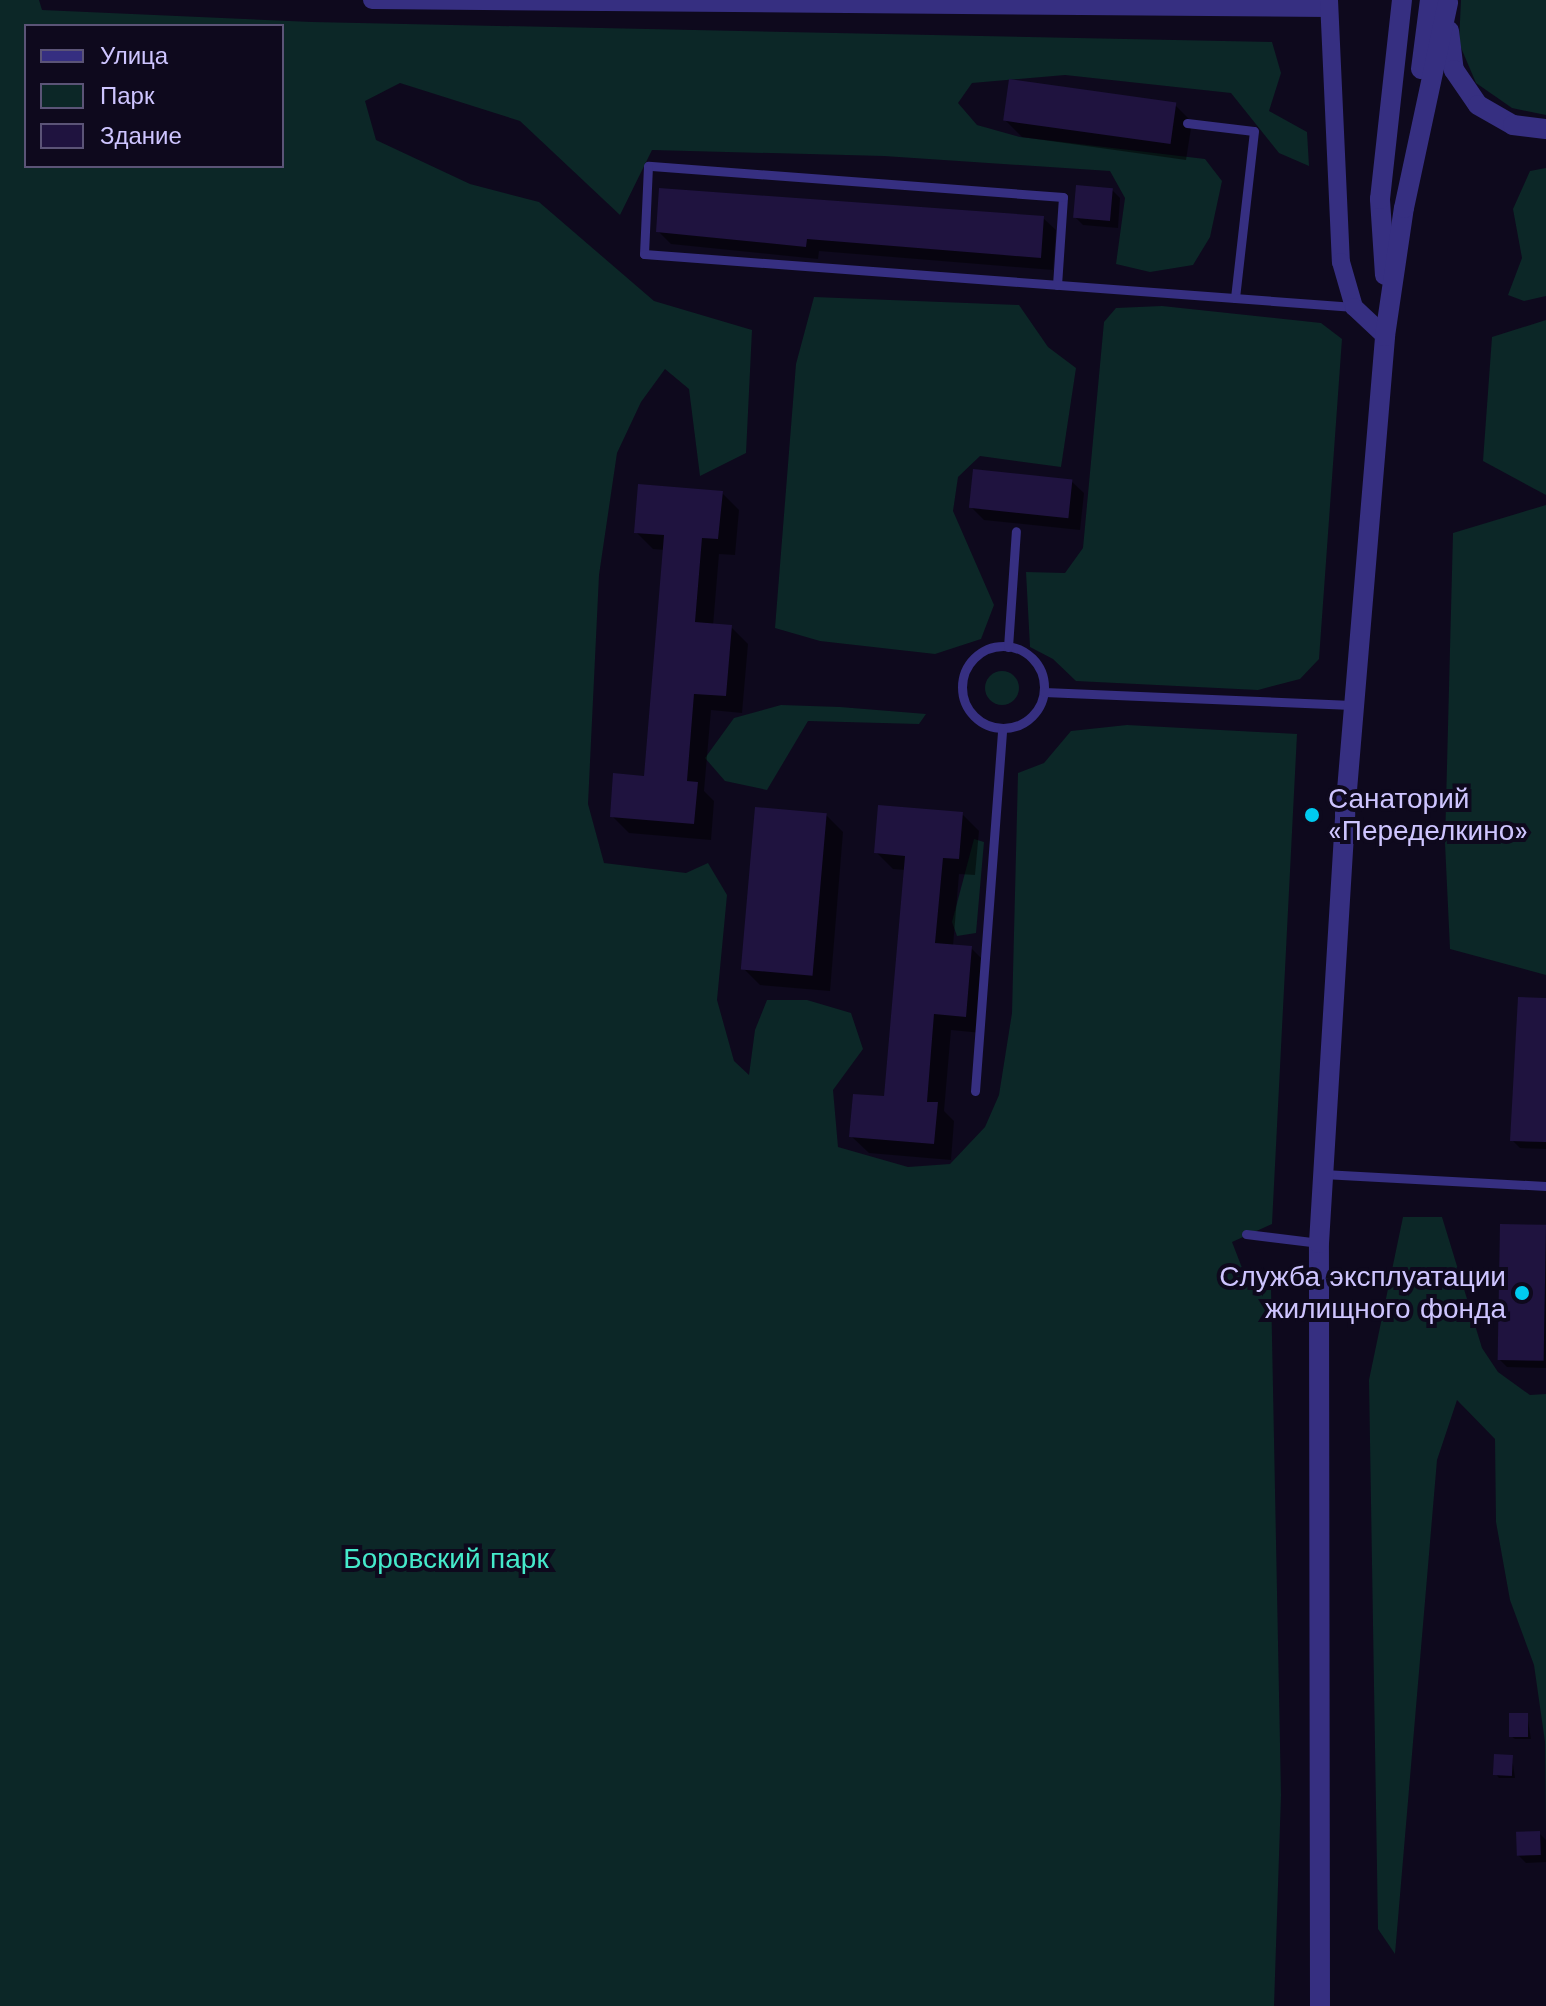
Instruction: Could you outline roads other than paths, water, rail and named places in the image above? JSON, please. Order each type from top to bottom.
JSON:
[{"type":"street","points":[[372,0],[1329,4],[1341,262],[1354,307],[1385,336]]},
{"type":"street","points":[[1385,336],[1385,262],[1380,199],[1402,0]]},
{"type":"street","points":[[1385,262],[1442,1]]},
{"type":"street","points":[[1442,1],[1452,62],[1464,89],[1504,121],[1546,129]]},
{"type":"street","points":[[1320,2006],[1319,1243],[1323,1174],[1352,705],[1385,336],[1404,208],[1442,1]]},
{"type":"lane","points":[[1187,123],[1254,131],[1235,298]]},
{"type":"lane","points":[[1057,285],[1063,197],[648,166],[644,254],[1057,285],[1354,307]]},
{"type":"lane","points":[[1008,647],[1016,531]]},
{"type":"lane","points":[[1008,647],[1038,666],[1044,692],[1032,716],[1002,728],[971,714],[962,689],[969,663],[979,654],[1008,647]]},
{"type":"lane","points":[[1044,692],[1352,705]]},
{"type":"lane","points":[[975,1091],[1002,728]]},
{"type":"lane","points":[[1323,1174],[1546,1186]]},
{"type":"lane","points":[[1246,1234],[1319,1243]]},
{"type":"place","name":"Санаторий «Переделкино»","points":[[1312,815]]},
{"type":"place","name":"Служба эксплуатации жилищного фонда","points":[[1522,1293]]},
{"type":"park label","name":"Боровский парк","points":[[446,1559]]}]
